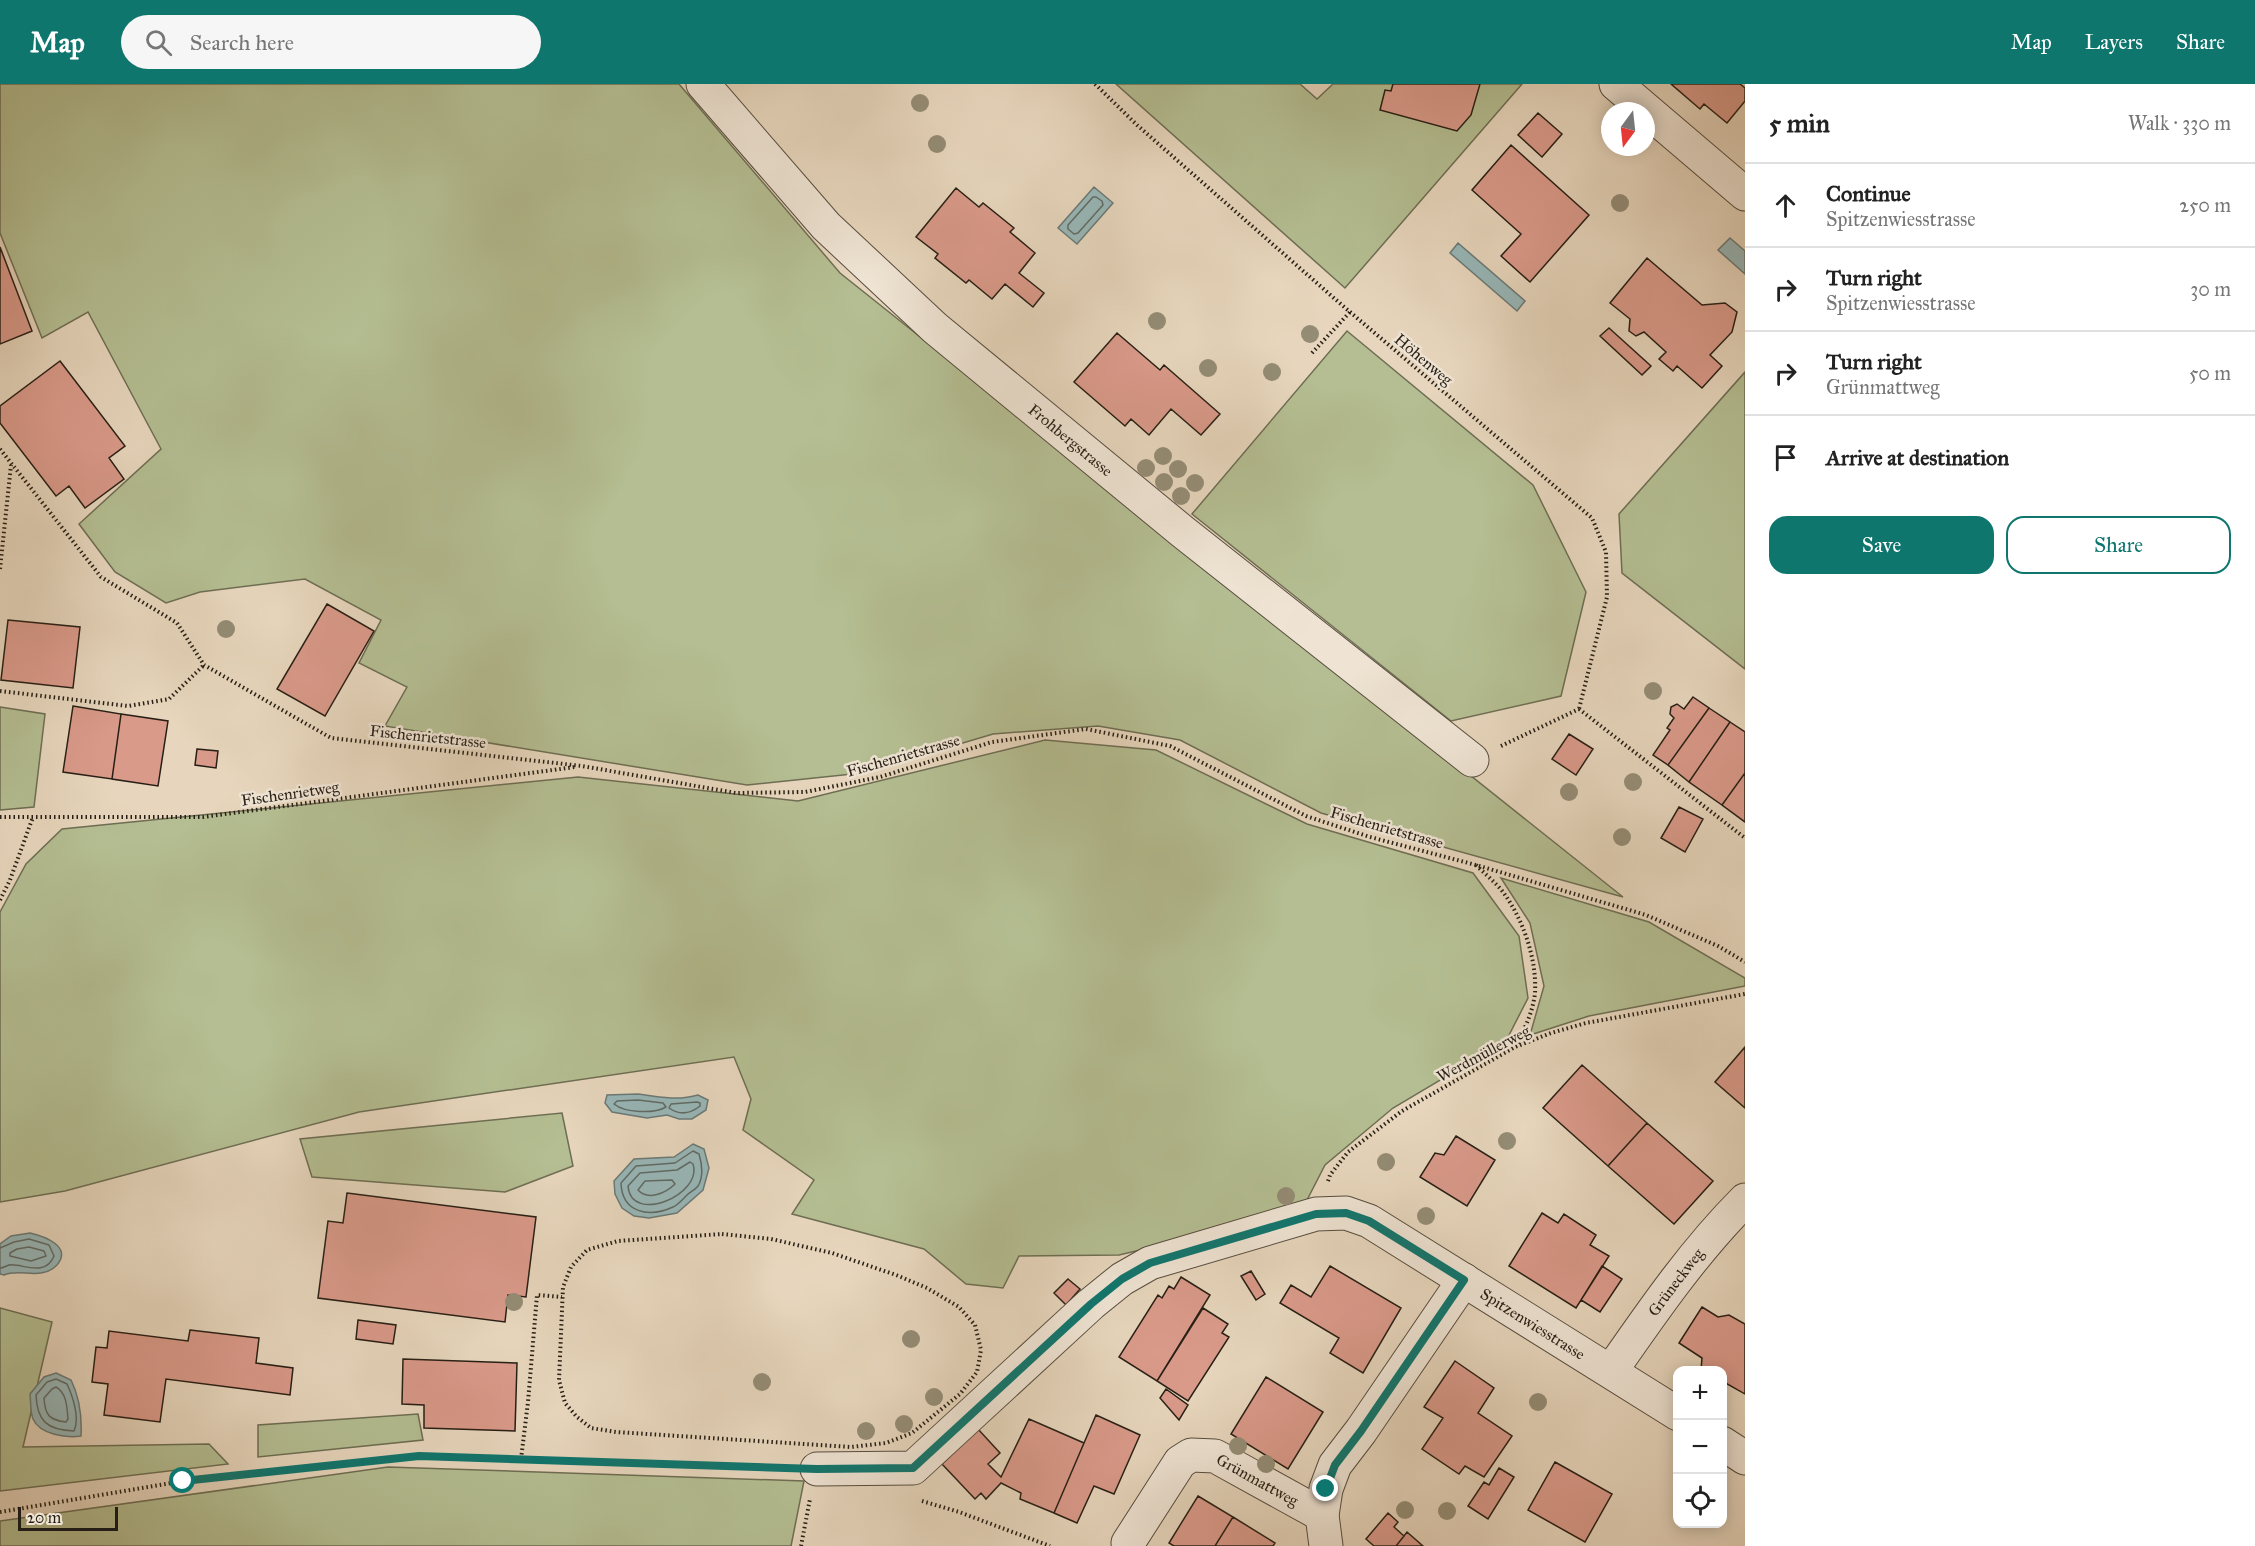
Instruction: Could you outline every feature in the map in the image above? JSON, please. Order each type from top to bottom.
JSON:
[{"type":"street","name":"Frohbergstrasse","points":[[703,84],[826,226],[935,328],[1183,532],[1472,760]]},
{"type":"street","points":[[1616,84],[1745,194]]},
{"type":"street","name":"Grüneckweg","points":[[1611,1371],[1657,1304],[1719,1226],[1745,1200]]},
{"type":"street","name":"Spitzenwiesstrasse","points":[[817,1469],[913,1468],[1091,1304],[1122,1279],[1150,1263],[1316,1214],[1346,1213],[1369,1221],[1673,1411]]},
{"type":"street","name":"Grünmattweg","points":[[1324,1531],[1326,1489],[1335,1465],[1361,1431],[1464,1280]]},
{"type":"street","points":[[1727,1446],[1745,1458]]},
{"type":"street","name":"Grünmattweg","points":[[1128,1543],[1180,1462],[1191,1455],[1215,1456],[1324,1531]]},
{"type":"path","name":"Höhenweg","points":[[1095,84],[1137,125],[1350,312],[1592,518],[1606,552],[1607,597],[1579,709]]},
{"type":"path","points":[[1312,353],[1350,312]]},
{"type":"path","name":"Fischenrietstrasse","points":[[0,449],[100,577],[177,623],[204,665],[331,738],[582,766],[736,793],[806,792],[880,777],[992,742],[1086,729],[1170,746],[1306,816],[1370,837],[1476,865],[1646,915],[1718,946],[1745,962]]},
{"type":"path","points":[[0,569],[12,465]]},
{"type":"path","points":[[0,691],[128,706],[169,699],[204,665]]},
{"type":"path","points":[[1472,760],[1579,709],[1745,838]]},
{"type":"path","name":"Fischenrietweg","points":[[0,817],[203,817],[582,766]]},
{"type":"path","points":[[0,900],[10,880],[33,817]]},
{"type":"path","points":[[1476,865],[1503,891],[1518,917],[1529,946],[1534,968],[1535,994],[1527,1023],[1515,1047]]},
{"type":"path","name":"Werdmüllerweg","points":[[1330,1175],[1348,1152],[1402,1111],[1515,1047],[1586,1023],[1745,994]]},
{"type":"path","points":[[722,1234],[771,1239],[832,1252],[927,1288],[959,1307],[970,1319],[975,1325],[981,1350],[977,1372],[960,1394],[912,1433],[886,1443],[850,1447],[616,1432],[591,1428],[565,1403],[559,1380],[562,1297],[563,1287],[571,1267],[587,1250],[618,1241],[722,1234]]},
{"type":"path","points":[[521,1460],[537,1295],[562,1297]]},
{"type":"path","points":[[0,1512],[183,1481],[419,1456],[817,1469],[801,1546]]},
{"type":"path","points":[[915,1499],[959,1512],[1050,1546]]},
{"type":"green space","points":[[0,84],[679,84],[840,273],[1623,897],[1321,813],[1180,740],[1098,726],[993,734],[862,773],[747,785],[385,726],[407,687],[359,663],[381,620],[305,579],[200,592],[166,603],[115,572],[79,524],[161,449],[88,312],[42,338],[0,233]]},
{"type":"green space","points":[[1116,84],[1300,84],[1317,99],[1333,84],[1522,84],[1345,288]]},
{"type":"green space","points":[[1347,331],[1533,485],[1586,592],[1561,696],[1451,721],[1192,514]]},
{"type":"green space","points":[[1745,372],[1745,669],[1622,573],[1619,514]]},
{"type":"green space","points":[[0,707],[45,714],[34,807],[0,810]]},
{"type":"green space","points":[[1045,740],[1156,750],[1307,824],[1473,873],[1519,936],[1528,998],[1506,1041],[1393,1108],[1325,1165],[1306,1202],[1246,1225],[1119,1255],[1019,1256],[1003,1288],[966,1284],[924,1249],[792,1214],[814,1180],[743,1130],[751,1099],[734,1057],[359,1112],[65,1191],[0,1202],[0,912],[26,864],[62,829],[578,777],[798,801]]},
{"type":"green space","points":[[1501,878],[1649,922],[1745,978],[1745,986],[1589,1016],[1530,1035],[1544,986],[1530,923]]},
{"type":"green space","points":[[562,1113],[573,1166],[505,1192],[312,1177],[300,1139]]},
{"type":"green space","points":[[0,1308],[52,1322],[23,1447],[209,1444],[228,1464],[0,1491]]},
{"type":"green space","points":[[418,1414],[423,1440],[258,1457],[258,1425]]},
{"type":"green space","points":[[388,1467],[804,1481],[791,1546],[0,1546],[0,1521]]},
{"type":"water","points":[[1094,187],[1113,203],[1077,244],[1058,228]]},
{"type":"water","points":[[1730,238],[1745,251],[1745,274],[1718,250]]},
{"type":"water","points":[[1458,243],[1525,301],[1517,311],[1450,253]]},
{"type":"water","points":[[638,1094],[676,1098],[698,1095],[708,1100],[706,1110],[692,1119],[679,1119],[667,1115],[647,1118],[612,1112],[605,1103],[607,1095]]},
{"type":"water","points":[[693,1144],[704,1149],[709,1168],[703,1190],[677,1213],[649,1218],[634,1216],[622,1208],[615,1194],[614,1181],[634,1159],[674,1157]]},
{"type":"water","points":[[30,1233],[48,1239],[59,1247],[61,1258],[57,1265],[45,1272],[0,1274],[0,1244],[11,1236]]},
{"type":"water","points":[[56,1373],[71,1380],[74,1387],[80,1407],[81,1436],[62,1436],[48,1432],[41,1429],[33,1419],[30,1394],[44,1377]]},
{"type":"building","points":[[1393,84],[1480,84],[1471,115],[1457,131],[1380,110],[1385,90],[1391,91]]},
{"type":"building","points":[[1671,84],[1740,84],[1745,88],[1745,101],[1727,123],[1704,104],[1700,109]]},
{"type":"building","points":[[1538,113],[1562,134],[1542,157],[1518,135]]},
{"type":"building","points":[[1511,145],[1589,215],[1530,282],[1501,256],[1521,234],[1472,190]]},
{"type":"building","points":[[956,188],[979,207],[983,203],[1014,228],[1010,232],[1035,253],[1019,273],[1044,293],[1033,307],[1005,284],[992,299],[969,280],[966,283],[935,258],[938,254],[916,237]]},
{"type":"building","points":[[0,247],[32,331],[0,344]]},
{"type":"building","points":[[1647,258],[1702,305],[1725,303],[1737,312],[1732,332],[1710,355],[1722,366],[1702,388],[1677,366],[1673,371],[1659,359],[1666,352],[1644,332],[1636,336],[1629,331],[1630,319],[1610,303]]},
{"type":"building","points":[[1609,328],[1651,366],[1642,375],[1600,336]]},
{"type":"building","points":[[1117,333],[1160,370],[1164,365],[1220,414],[1201,435],[1171,409],[1149,435],[1131,419],[1125,426],[1074,382]]},
{"type":"building","points":[[60,361],[125,446],[109,458],[124,479],[85,508],[69,486],[56,496],[0,423],[0,406]]},
{"type":"building","points":[[327,604],[374,631],[325,716],[277,689]]},
{"type":"building","points":[[8,620],[80,627],[73,688],[1,680]]},
{"type":"building","points":[[1693,697],[1709,708],[1668,765],[1653,755],[1670,730],[1667,728],[1674,718],[1670,714],[1671,707],[1677,704],[1684,709]]},
{"type":"building","points":[[73,706],[121,714],[112,779],[63,772]]},
{"type":"building","points":[[1709,708],[1730,722],[1689,782],[1668,765]]},
{"type":"building","points":[[121,714],[168,721],[158,786],[112,779]]},
{"type":"building","points":[[1730,722],[1745,732],[1745,773],[1722,805],[1689,782]]},
{"type":"building","points":[[1569,734],[1593,749],[1576,775],[1552,759]]},
{"type":"building","points":[[197,749],[218,751],[216,768],[195,765]]},
{"type":"building","points":[[1745,773],[1745,822],[1722,805]]},
{"type":"building","points":[[1679,807],[1703,819],[1685,852],[1661,838]]},
{"type":"building","points":[[1745,1047],[1745,1108],[1715,1082]]},
{"type":"building","points":[[1582,1065],[1647,1123],[1608,1166],[1543,1108]]},
{"type":"building","points":[[1647,1123],[1713,1181],[1674,1224],[1608,1166]]},
{"type":"building","points":[[1456,1136],[1495,1160],[1467,1206],[1420,1177],[1435,1153],[1444,1155]]},
{"type":"building","points":[[347,1193],[536,1217],[526,1297],[508,1295],[505,1322],[318,1298],[328,1221],[343,1223]]},
{"type":"building","points":[[1542,1213],[1558,1223],[1564,1214],[1596,1235],[1590,1245],[1609,1256],[1576,1308],[1509,1266]]},
{"type":"building","points":[[1330,1266],[1401,1308],[1363,1373],[1330,1353],[1339,1338],[1280,1303],[1291,1285],[1311,1297]]},
{"type":"building","points":[[1602,1266],[1622,1279],[1600,1312],[1581,1300]]},
{"type":"building","points":[[1251,1271],[1265,1294],[1256,1300],[1241,1276]]},
{"type":"building","points":[[1181,1277],[1210,1295],[1157,1381],[1119,1357],[1158,1295],[1162,1298],[1169,1286],[1174,1289]]},
{"type":"building","points":[[1068,1279],[1080,1289],[1066,1305],[1054,1293]]},
{"type":"building","points":[[1702,1307],[1718,1317],[1729,1315],[1745,1324],[1745,1394],[1727,1384],[1727,1366],[1701,1366],[1702,1358],[1679,1343]]},
{"type":"building","points":[[1203,1308],[1228,1324],[1222,1333],[1229,1337],[1188,1401],[1157,1381]]},
{"type":"building","points":[[358,1320],[396,1325],[393,1344],[356,1339]]},
{"type":"building","points":[[190,1330],[259,1338],[256,1363],[293,1368],[290,1395],[166,1379],[160,1422],[104,1415],[108,1384],[92,1382],[96,1347],[107,1348],[109,1331],[188,1341]]},
{"type":"building","points":[[403,1359],[517,1363],[515,1431],[424,1428],[424,1405],[402,1404]]},
{"type":"building","points":[[1455,1361],[1494,1388],[1478,1413],[1512,1436],[1484,1477],[1465,1466],[1459,1474],[1422,1449],[1443,1418],[1424,1407]]},
{"type":"building","points":[[1266,1377],[1323,1412],[1288,1469],[1231,1434]]},
{"type":"building","points":[[1166,1389],[1188,1405],[1179,1420],[1160,1398]]},
{"type":"building","points":[[1096,1415],[1140,1435],[1114,1494],[1094,1486],[1077,1523],[1054,1513]]},
{"type":"building","points":[[1029,1419],[1084,1443],[1054,1513],[1020,1499],[1021,1493],[1001,1483],[986,1499],[981,1493],[975,1499],[942,1464],[978,1429],[1000,1453],[988,1464],[1001,1477]]},
{"type":"building","points":[[1555,1462],[1612,1494],[1585,1542],[1528,1510]]},
{"type":"building","points":[[1499,1468],[1514,1477],[1488,1519],[1468,1506],[1484,1482],[1489,1485]]},
{"type":"building","points":[[1198,1496],[1233,1517],[1215,1546],[1174,1546],[1169,1543]]},
{"type":"building","points":[[1388,1513],[1398,1522],[1394,1527],[1404,1536],[1396,1546],[1374,1546],[1366,1539]]},
{"type":"building","points":[[1233,1517],[1275,1543],[1273,1546],[1215,1546]]},
{"type":"building","points":[[1407,1532],[1423,1546],[1396,1546]]},
{"type":"route","points":[[183,1481],[419,1456],[817,1469],[913,1468],[1091,1304],[1122,1279],[1150,1263],[1316,1214],[1346,1213],[1369,1221],[1464,1280],[1361,1431],[1335,1465],[1326,1489]]}]
